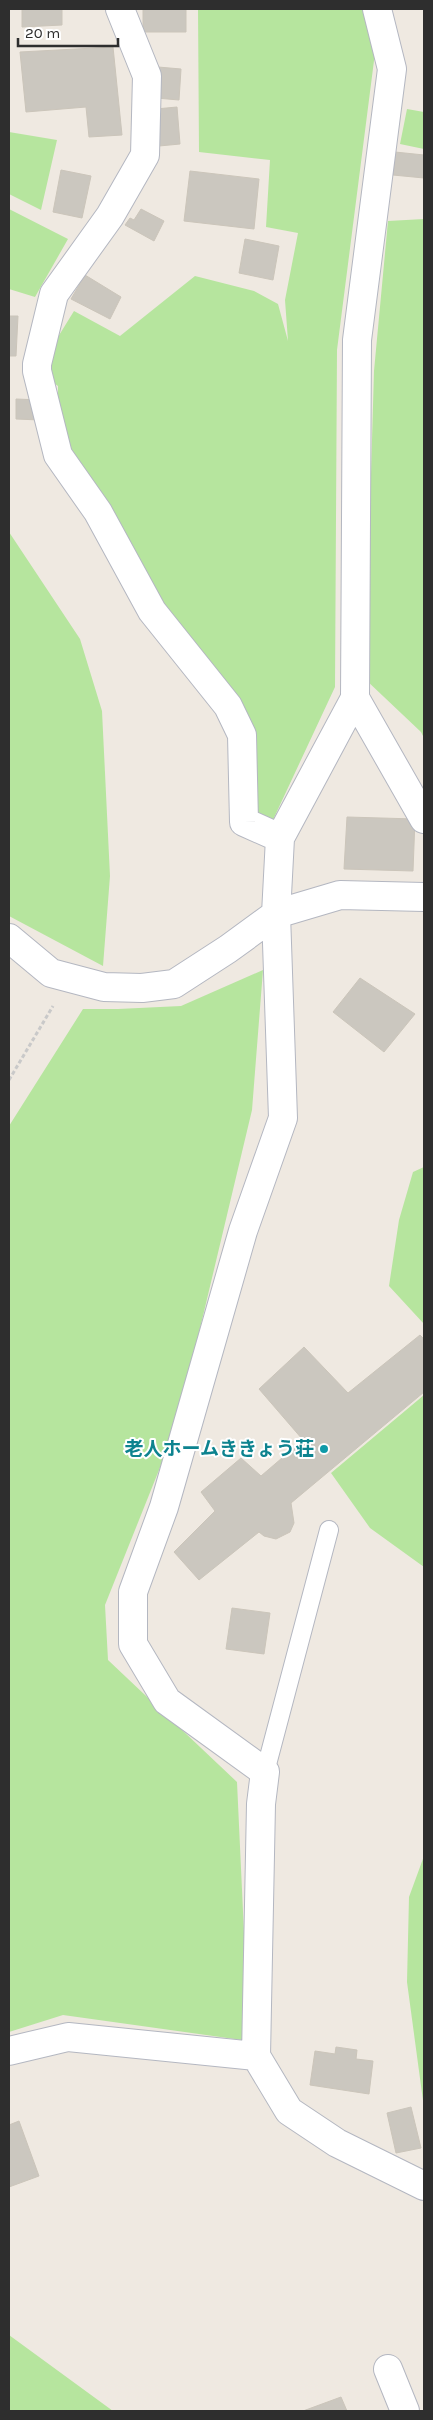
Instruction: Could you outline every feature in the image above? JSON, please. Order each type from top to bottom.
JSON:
[{"type":"street","points":[[120,9],[147,76],[145,155],[110,216],[54,294],[37,364],[37,371],[57,453],[98,512],[152,611],[228,706],[242,735],[244,822],[280,838]]},
{"type":"street","points":[[377,9],[392,69],[358,340],[355,698],[280,838],[276,914],[283,1118],[243,1231],[164,1507],[132,1592],[133,1644],[167,1701],[265,1772],[261,1804],[256,2056],[289,2111],[337,2144],[424,2186]]},
{"type":"street","points":[[355,698],[424,819]]},
{"type":"street","points":[[9,938],[51,974],[104,987],[142,988],[174,984],[228,949],[276,914],[340,895],[424,897]]},
{"type":"street","points":[[9,2051],[68,2037],[256,2056]]},
{"type":"street","points":[[388,2369],[405,2411]]},
{"type":"lane","points":[[265,1772],[329,1530]]},
{"type":"path","points":[[9,1080],[54,1004],[47,998]]},
{"type":"green space","points":[[198,9],[366,9],[376,45],[337,350],[335,687],[272,822],[253,815],[228,706],[58,455],[58,386],[37,371],[74,311],[120,336],[195,276],[254,291],[278,304],[288,341],[285,300],[298,233],[266,227],[270,160],[199,152]]},
{"type":"green space","points":[[407,109],[424,112],[424,149],[400,144]]},
{"type":"green space","points":[[9,132],[57,140],[41,210],[9,194]]},
{"type":"green space","points":[[9,209],[68,239],[35,297],[9,289]]},
{"type":"green space","points":[[424,219],[424,738],[421,732],[365,679],[374,371],[388,221]]},
{"type":"green space","points":[[9,532],[80,639],[102,711],[110,876],[103,966],[9,916]]},
{"type":"green space","points":[[263,970],[252,1110],[177,1425],[105,1605],[108,1660],[237,1782],[249,2041],[63,2015],[9,2032],[9,1126],[83,1009],[181,1006]]},
{"type":"green space","points":[[424,1167],[424,1324],[389,1286],[399,1220],[413,1172]]},
{"type":"green space","points":[[424,1395],[424,1567],[370,1528],[331,1473]]},
{"type":"green space","points":[[424,1856],[424,2108],[407,1982],[409,1897]]},
{"type":"green space","points":[[9,2335],[113,2411],[9,2411]]},
{"type":"building","points":[[22,9],[62,9],[62,25],[22,27]]},
{"type":"building","points":[[143,9],[186,9],[186,32],[143,32]]},
{"type":"building","points":[[113,47],[122,135],[89,137],[86,107],[26,112],[20,52]]},
{"type":"building","points":[[158,67],[181,69],[179,100],[156,98]]},
{"type":"building","points":[[177,107],[180,144],[159,146],[156,109]]},
{"type":"building","points":[[395,152],[424,155],[424,178],[393,175]]},
{"type":"building","points":[[61,170],[91,176],[82,218],[53,212]]},
{"type":"building","points":[[190,171],[259,179],[254,229],[184,221]]},
{"type":"building","points":[[141,209],[164,221],[154,241],[125,225],[130,218],[134,220]]},
{"type":"building","points":[[245,239],[279,246],[273,280],[239,273]]},
{"type":"building","points":[[85,275],[121,297],[110,319],[71,299]]},
{"type":"building","points":[[9,316],[18,316],[16,356],[9,356]]},
{"type":"building","points":[[16,399],[40,400],[40,420],[16,419]]},
{"type":"building","points":[[347,817],[415,819],[413,871],[344,869]]},
{"type":"building","points":[[360,978],[415,1014],[384,1052],[333,1012]]},
{"type":"building","name":"老人ホームききょう荘","points":[[420,1335],[424,1339],[424,1392],[291,1503],[294,1523],[290,1532],[276,1539],[264,1536],[259,1532],[199,1580],[174,1552],[215,1511],[201,1492],[241,1458],[261,1476],[303,1440],[259,1389],[304,1347],[348,1393]]},
{"type":"building","points":[[232,1608],[270,1613],[264,1654],[226,1649]]},
{"type":"building","points":[[336,2047],[357,2050],[356,2059],[373,2061],[369,2094],[310,2085],[315,2051],[335,2054]]},
{"type":"building","points":[[411,2107],[421,2148],[396,2153],[387,2113]]},
{"type":"building","points":[[19,2121],[39,2176],[9,2187],[9,2125]]},
{"type":"building","points":[[341,2397],[347,2411],[303,2411]]},
{"type":"place","name":"老人ホームききょう荘","points":[[324,1449]]}]
